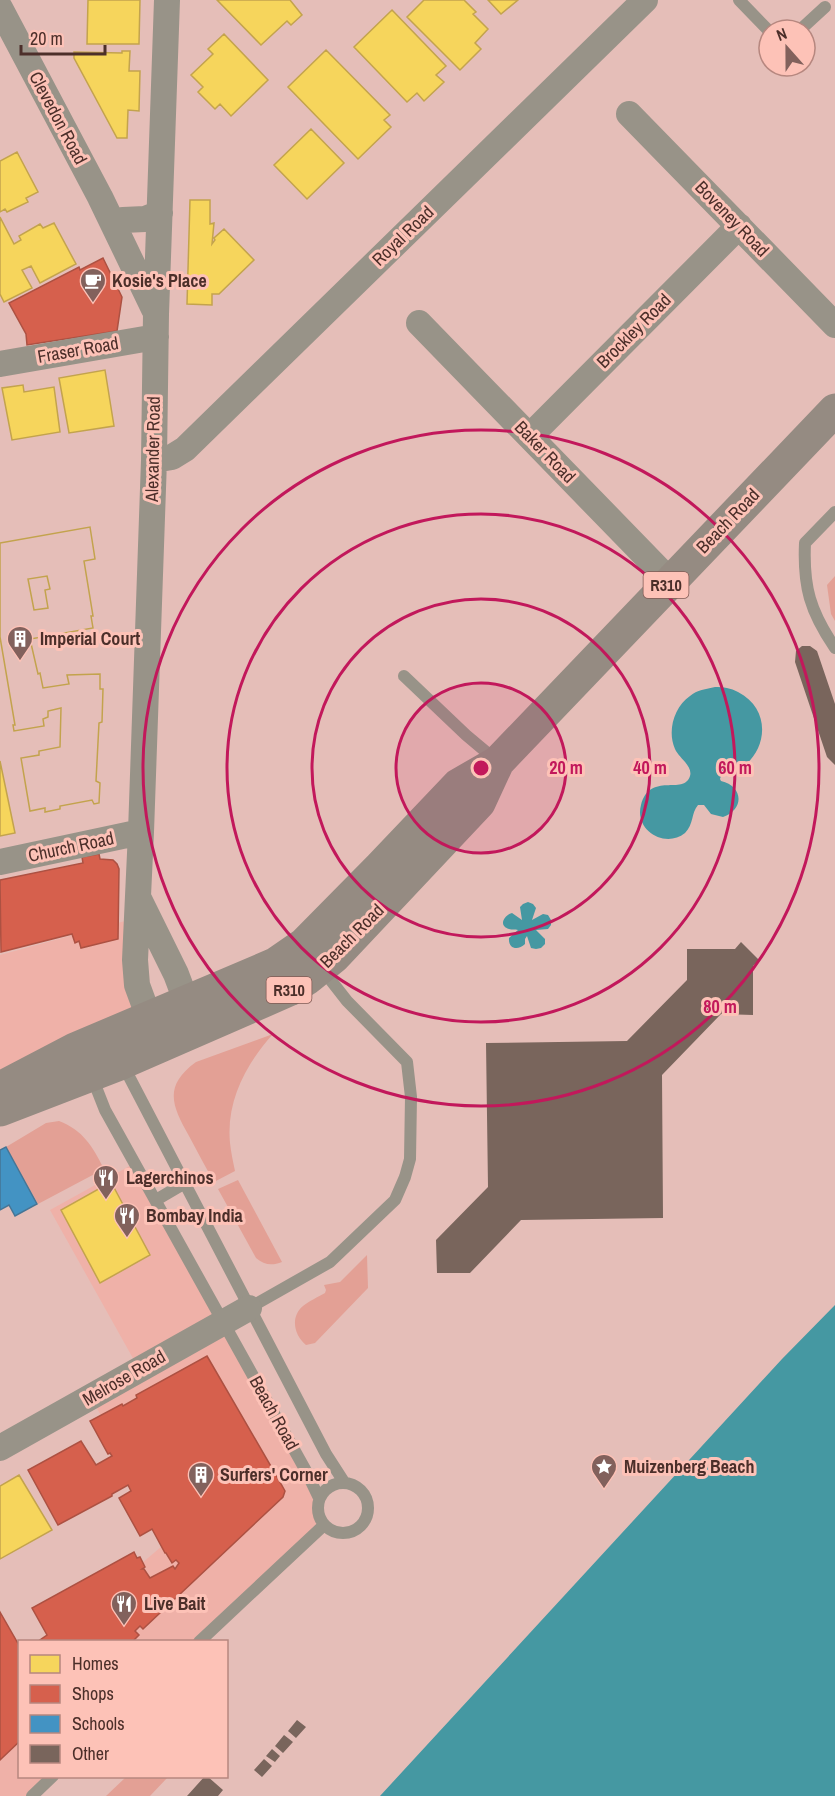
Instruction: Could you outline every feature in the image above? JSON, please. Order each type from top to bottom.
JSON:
[{"type":"main road","name":"Beach Road","points":[[0,1088],[101,1055],[155,1032],[192,1015],[275,964],[313,956],[334,957],[479,803],[498,762],[835,410]]},
{"type":"main road","name":"Beach Road","points":[[0,1110],[101,1055]]},
{"type":"street","name":"Alexander Road","points":[[155,1032],[137,985],[135,960],[154,460],[156,325],[167,0]]},
{"type":"street","name":"Royal Road","points":[[154,460],[171,457],[185,449],[645,0]]},
{"type":"street","name":"Clevedon Road","points":[[0,8],[100,197],[156,325]]},
{"type":"street","name":"Boveney Road","points":[[629,114],[835,325]]},
{"type":"street","name":"Clevedon Road","points":[[100,197],[123,220],[158,264]]},
{"type":"street","points":[[123,220],[145,219],[160,213]]},
{"type":"street","name":"Brockley Road","points":[[530,436],[739,226]]},
{"type":"street","name":"Baker Road","points":[[419,322],[670,581]]},
{"type":"street","name":"Fraser Road","points":[[0,364],[156,325]]},
{"type":"street","name":"Church Road","points":[[0,862],[141,832]]},
{"type":"street","name":"Alexander Road","points":[[139,899],[177,974],[192,1015]]},
{"type":"street","name":"Melrose Road","points":[[0,1448],[249,1308]]},
{"type":"lane","points":[[739,0],[757,19]]},
{"type":"lane","points":[[813,18],[825,7]]},
{"type":"lane","points":[[835,512],[805,543],[804,569],[808,594],[819,625],[835,648]]},
{"type":"lane","points":[[404,676],[498,762]]},
{"type":"lane","points":[[249,1308],[330,1262],[394,1200],[405,1177],[410,1159],[411,1097],[407,1062],[347,1001],[313,956]]},
{"type":"lane","name":"Beach Road","points":[[101,1055],[185,1184],[326,1454],[344,1482]]},
{"type":"lane","name":"Beach Road","points":[[101,1055],[105,1110],[224,1322],[319,1498]]},
{"type":"lane","points":[[156,1200],[185,1184]]},
{"type":"lane","points":[[344,1482],[357,1486],[366,1498],[367,1516],[356,1529],[348,1533],[339,1533],[324,1525],[319,1517],[317,1508],[319,1498],[329,1486],[344,1482]]},
{"type":"lane","points":[[200,1640],[324,1525]]},
{"type":"lane","points":[[32,1796],[51,1778]]},
{"type":"shaded area","points":[[835,576],[835,621],[831,614],[827,585]]},
{"type":"shaded area","points":[[136,918],[149,1017],[0,1088],[0,955]]},
{"type":"shaded area","points":[[273,1034],[246,1071],[231,1112],[230,1146],[235,1171],[214,1182],[178,1115],[174,1097],[175,1088],[179,1079],[196,1062]]},
{"type":"shaded area","points":[[59,1121],[81,1134],[96,1153],[104,1169],[38,1204],[6,1147],[46,1123]]},
{"type":"shaded area","points":[[135,1163],[319,1498],[317,1508],[324,1525],[200,1640],[51,1640],[168,1541],[91,1397],[139,1369],[50,1210]]},
{"type":"shaded area","points":[[238,1180],[282,1262],[268,1264],[256,1258],[218,1189]]},
{"type":"shaded area","points":[[367,1255],[368,1288],[315,1343],[306,1345],[295,1326],[299,1310],[325,1293],[324,1285],[340,1282]]},
{"type":"shaded area","points":[[18,1668],[18,1778],[52,1778],[32,1796],[0,1796],[0,1683]]},
{"type":"shaded area","points":[[125,1778],[167,1778],[150,1796],[106,1796]]},
{"type":"water","points":[[715,687],[733,690],[751,701],[759,713],[762,726],[761,739],[748,763],[736,771],[721,776],[720,779],[737,792],[738,803],[735,809],[723,817],[711,814],[704,805],[698,805],[685,833],[669,839],[660,838],[647,829],[642,822],[641,805],[645,795],[652,789],[687,782],[690,776],[688,765],[675,749],[673,742],[672,727],[676,713],[690,696]]},
{"type":"water","points":[[528,902],[536,908],[532,920],[543,914],[548,915],[551,925],[548,929],[536,930],[545,939],[545,944],[541,948],[531,948],[527,936],[525,944],[514,948],[510,945],[509,938],[518,930],[506,928],[503,921],[512,913],[522,920],[520,907]]},
{"type":"water","points":[[835,1305],[835,1796],[380,1796],[782,1359]]},
{"type":"building: Homes","points":[[88,0],[140,0],[139,44],[87,44]]},
{"type":"building: Homes","points":[[217,0],[290,0],[302,15],[291,25],[287,21],[261,45]]},
{"type":"building: Homes","points":[[424,0],[464,0],[476,12],[473,14],[488,29],[475,43],[481,49],[460,70],[407,17]]},
{"type":"building: Homes","points":[[488,0],[518,0],[501,14]]},
{"type":"building: Homes","points":[[392,10],[446,66],[436,75],[444,82],[424,101],[417,93],[407,102],[354,47]]},
{"type":"building: Homes","points":[[224,34],[268,80],[231,116],[220,104],[215,109],[198,92],[203,87],[191,75],[213,54],[208,49]]},
{"type":"building: Homes","points":[[326,50],[390,115],[384,120],[391,127],[358,159],[288,87]]},
{"type":"building: Homes","points":[[122,51],[130,51],[129,71],[140,71],[139,111],[128,110],[127,138],[117,138],[74,58],[74,52],[122,53]]},
{"type":"building: Homes","points":[[311,129],[344,163],[307,199],[274,165]]},
{"type":"building: Homes","points":[[17,152],[38,192],[26,198],[28,202],[7,212],[5,209],[0,212],[0,161]]},
{"type":"building: Homes","points":[[190,200],[210,200],[210,224],[214,223],[212,244],[214,238],[224,229],[254,260],[219,294],[212,294],[212,305],[187,304]]},
{"type":"building: Homes","points":[[0,217],[14,244],[21,240],[19,236],[40,224],[43,228],[54,223],[76,264],[40,283],[31,266],[22,270],[32,288],[4,302],[0,294]]},
{"type":"building: Homes","points":[[105,370],[114,426],[69,433],[59,378]]},
{"type":"building: Homes","points":[[23,385],[24,392],[54,387],[60,432],[12,440],[2,388]]},
{"type":"building: Homes","name":"Imperial Court","points":[[90,527],[95,559],[84,561],[93,628],[30,639],[43,688],[69,684],[67,675],[100,674],[100,689],[103,689],[102,722],[99,723],[96,781],[100,783],[99,803],[94,804],[92,800],[60,806],[60,809],[45,812],[45,808],[30,811],[21,758],[39,755],[39,751],[60,747],[61,708],[48,711],[48,717],[43,719],[44,726],[14,731],[13,725],[15,725],[0,637],[0,543]],"holes":[[[47,576],[50,589],[45,590],[48,608],[34,610],[28,579]]]},
{"type":"building: Homes","name":"Imperial Court","points":[[90,527],[95,559],[84,561],[93,628],[30,639],[43,688],[69,684],[67,675],[100,674],[100,689],[103,689],[102,722],[99,723],[96,781],[100,783],[99,803],[94,804],[92,800],[60,806],[60,809],[45,812],[45,808],[30,811],[21,758],[39,755],[39,751],[60,747],[61,708],[48,711],[48,717],[43,719],[44,726],[14,731],[13,725],[15,725],[0,637],[0,543]]},
{"type":"building: Homes","points":[[47,576],[50,589],[45,590],[48,608],[34,610],[28,579]]},
{"type":"building: Homes","points":[[0,761],[15,833],[0,836]]},
{"type":"building: Homes","points":[[111,1182],[150,1255],[100,1283],[61,1210]]},
{"type":"building: Homes","points":[[19,1475],[52,1530],[0,1559],[0,1486]]},
{"type":"building: Shops","points":[[103,258],[122,297],[117,331],[27,345],[26,334],[9,303],[79,267],[80,270]]},
{"type":"building: Shops","points":[[99,854],[100,859],[113,860],[119,869],[118,939],[81,948],[79,941],[75,943],[72,934],[1,952],[0,880],[83,863],[82,857]]},
{"type":"building: Shops","name":"Surfers' Corner","points":[[207,1356],[285,1491],[283,1497],[143,1629],[140,1626],[135,1631],[139,1635],[134,1640],[40,1640],[47,1635],[32,1608],[134,1552],[137,1558],[140,1557],[145,1567],[142,1569],[150,1578],[173,1566],[175,1569],[179,1563],[176,1560],[172,1563],[152,1529],[140,1536],[119,1498],[131,1491],[128,1485],[58,1525],[28,1470],[81,1441],[96,1465],[112,1456],[108,1454],[90,1421],[122,1404],[123,1406],[137,1398],[136,1395]]},
{"type":"building: Shops","points":[[0,1612],[18,1644],[18,1743],[0,1760]]},
{"type":"building: Schools","points":[[6,1147],[37,1204],[15,1216],[9,1205],[0,1210],[0,1150]]},
{"type":"building: Other","points":[[802,646],[810,646],[817,651],[835,704],[835,765],[827,757],[795,662],[796,651]]},
{"type":"building: Other","points":[[741,942],[759,960],[753,966],[753,1015],[721,1014],[662,1075],[663,1218],[521,1220],[470,1273],[437,1273],[436,1240],[488,1187],[486,1043],[627,1041],[687,980],[687,949],[735,949]]},
{"type":"building: Other","points":[[297,1720],[306,1727],[296,1738],[288,1731]]},
{"type":"building: Other","points":[[284,1735],[293,1742],[283,1753],[275,1746]]},
{"type":"building: Other","points":[[272,1749],[280,1756],[275,1762],[266,1756]]},
{"type":"building: Other","points":[[264,1759],[272,1766],[262,1777],[254,1770]]},
{"type":"building: Other","points":[[203,1778],[209,1778],[223,1790],[218,1796],[187,1796]]},
{"type":"place","name":"Kosie's Place","points":[[93,304]]},
{"type":"place","name":"Imperial Court","points":[[20,662]]},
{"type":"place","name":"Lagerchinos","points":[[106,1201]]},
{"type":"place","name":"Bombay India","points":[[127,1239]]},
{"type":"place","name":"Muizenberg Beach","points":[[604,1490]]},
{"type":"place","name":"Surfers' Corner","points":[[201,1498]]},
{"type":"place","name":"Live Bait","points":[[124,1627]]}]
